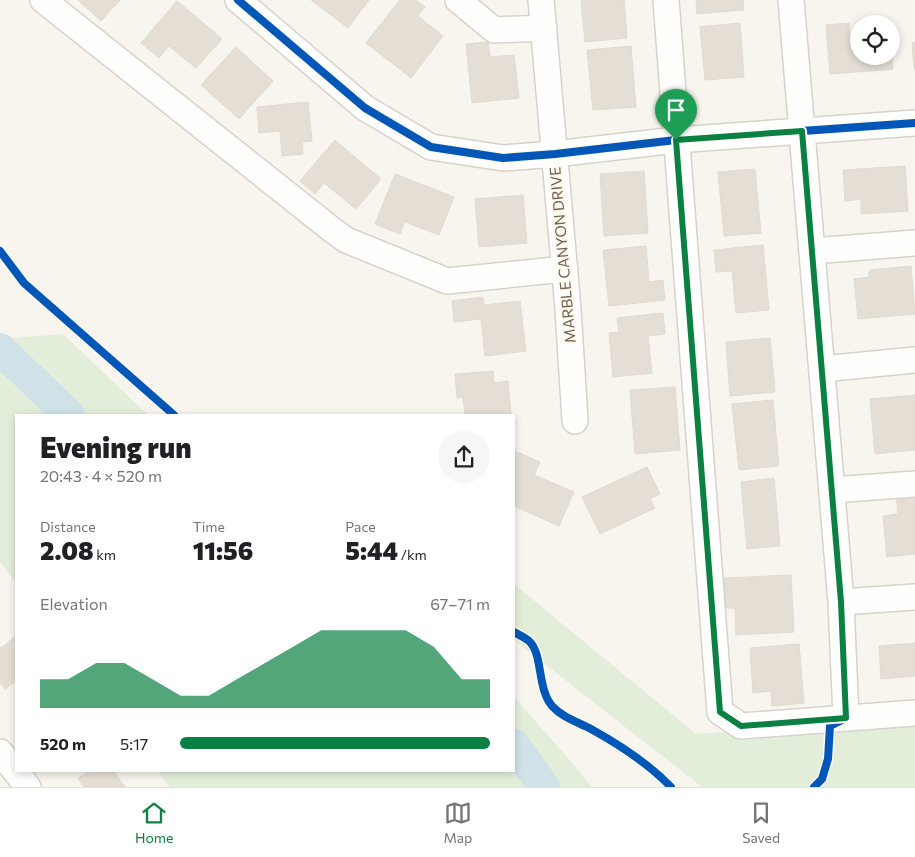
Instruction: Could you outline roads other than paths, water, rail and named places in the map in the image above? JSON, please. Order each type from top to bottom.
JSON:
[{"type":"street","points":[[42,0],[346,240],[447,281],[565,269]]},
{"type":"street","points":[[238,0],[365,108],[431,147],[503,158],[676,140],[915,123]]},
{"type":"street","points":[[458,0],[494,30],[544,28]]},
{"type":"street","name":"MARBLE CANYON DRIVE","points":[[541,0],[565,269],[575,421]]},
{"type":"street","points":[[666,0],[720,712],[741,726],[915,713]]},
{"type":"street","points":[[791,0],[841,602],[846,718]]},
{"type":"street","points":[[812,251],[915,243]]},
{"type":"street","points":[[822,369],[915,360]]},
{"type":"street","points":[[832,490],[915,484]]},
{"type":"street","points":[[841,602],[915,597]]},
{"type":"street","points":[[0,752],[15,771]]},
{"type":"street","points":[[16,772],[28,787]]},
{"type":"waterway","points":[[0,349],[68,414]]},
{"type":"waterway","points":[[515,746],[544,787]]}]
